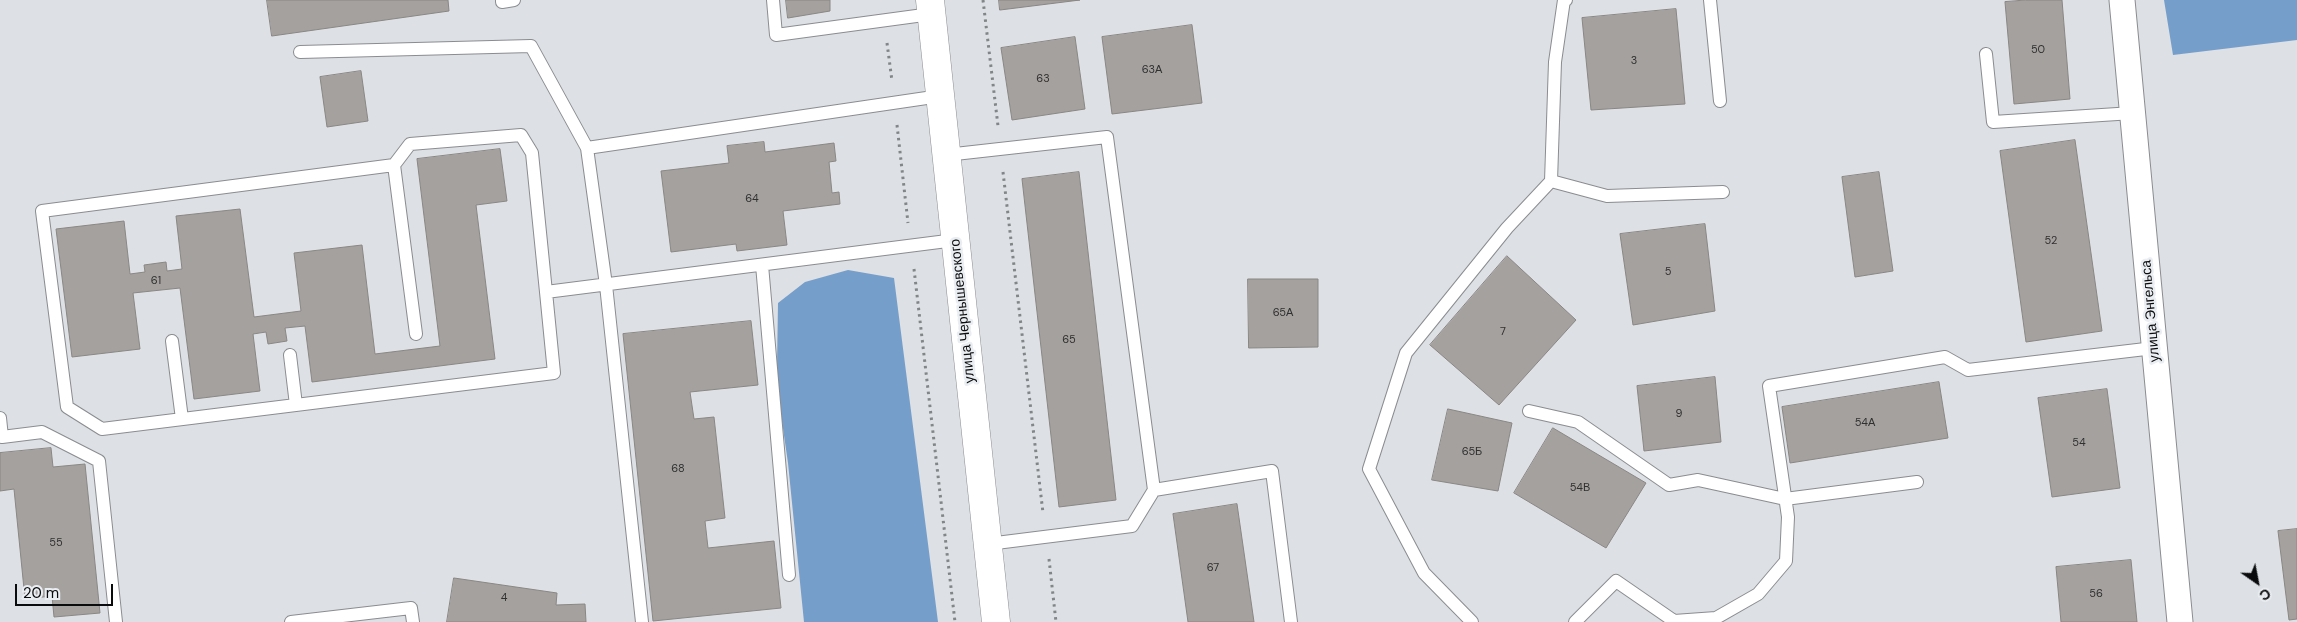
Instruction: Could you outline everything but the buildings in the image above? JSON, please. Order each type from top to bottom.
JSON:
[{"type":"main road","name":"улица Чернышевского","points":[[930,7],[996,622]]},
{"type":"street","name":"улица Энгельса","points":[[2122,0],[2180,622]]},
{"type":"lane","points":[[502,0],[502,2],[514,0]]},
{"type":"lane","points":[[773,0],[776,35],[885,20],[930,7]]},
{"type":"lane","points":[[1472,622],[1424,573],[1369,469],[1406,353],[1507,228],[1551,180],[1555,62],[1564,0],[1566,0]]},
{"type":"lane","points":[[1710,0],[1720,101]]},
{"type":"lane","points":[[300,52],[531,46],[587,148],[606,285],[642,622]]},
{"type":"lane","points":[[1986,54],[1993,122],[2133,113]]},
{"type":"lane","points":[[587,148],[940,96]]},
{"type":"lane","points":[[394,165],[42,211],[67,407],[102,430],[554,373],[532,153],[521,135],[410,144],[394,165],[416,334]]},
{"type":"lane","points":[[946,155],[1107,137],[1154,490],[1132,526],[988,544]]},
{"type":"lane","points":[[1551,180],[1607,196],[1723,192]]},
{"type":"lane","points":[[546,292],[955,240]]},
{"type":"lane","points":[[762,265],[789,574]]},
{"type":"lane","points":[[172,341],[182,419]]},
{"type":"lane","points":[[1575,622],[1616,581],[1674,622],[1716,618],[1758,594],[1786,561],[1788,517],[1769,386],[1945,357],[1968,370],[2154,348]]},
{"type":"lane","points":[[290,355],[296,405]]},
{"type":"lane","points":[[1529,411],[1578,422],[1669,485],[1698,480],[1785,499],[1916,482]]},
{"type":"lane","points":[[0,418],[2,437],[42,432],[99,461],[116,622]]},
{"type":"lane","points":[[1154,490],[1272,472],[1291,622]]},
{"type":"lane","points":[[291,622],[411,608],[413,622]]},
{"type":"path","points":[[983,0],[1056,622]]},
{"type":"path","points":[[885,20],[955,622]]},
{"type":"shaded area","points":[[2164,0],[2297,0],[2297,40],[2173,55]]},
{"type":"shaded area","points":[[848,270],[894,278],[938,622],[804,622],[788,463],[775,373],[777,366],[778,303],[805,282]]}]
